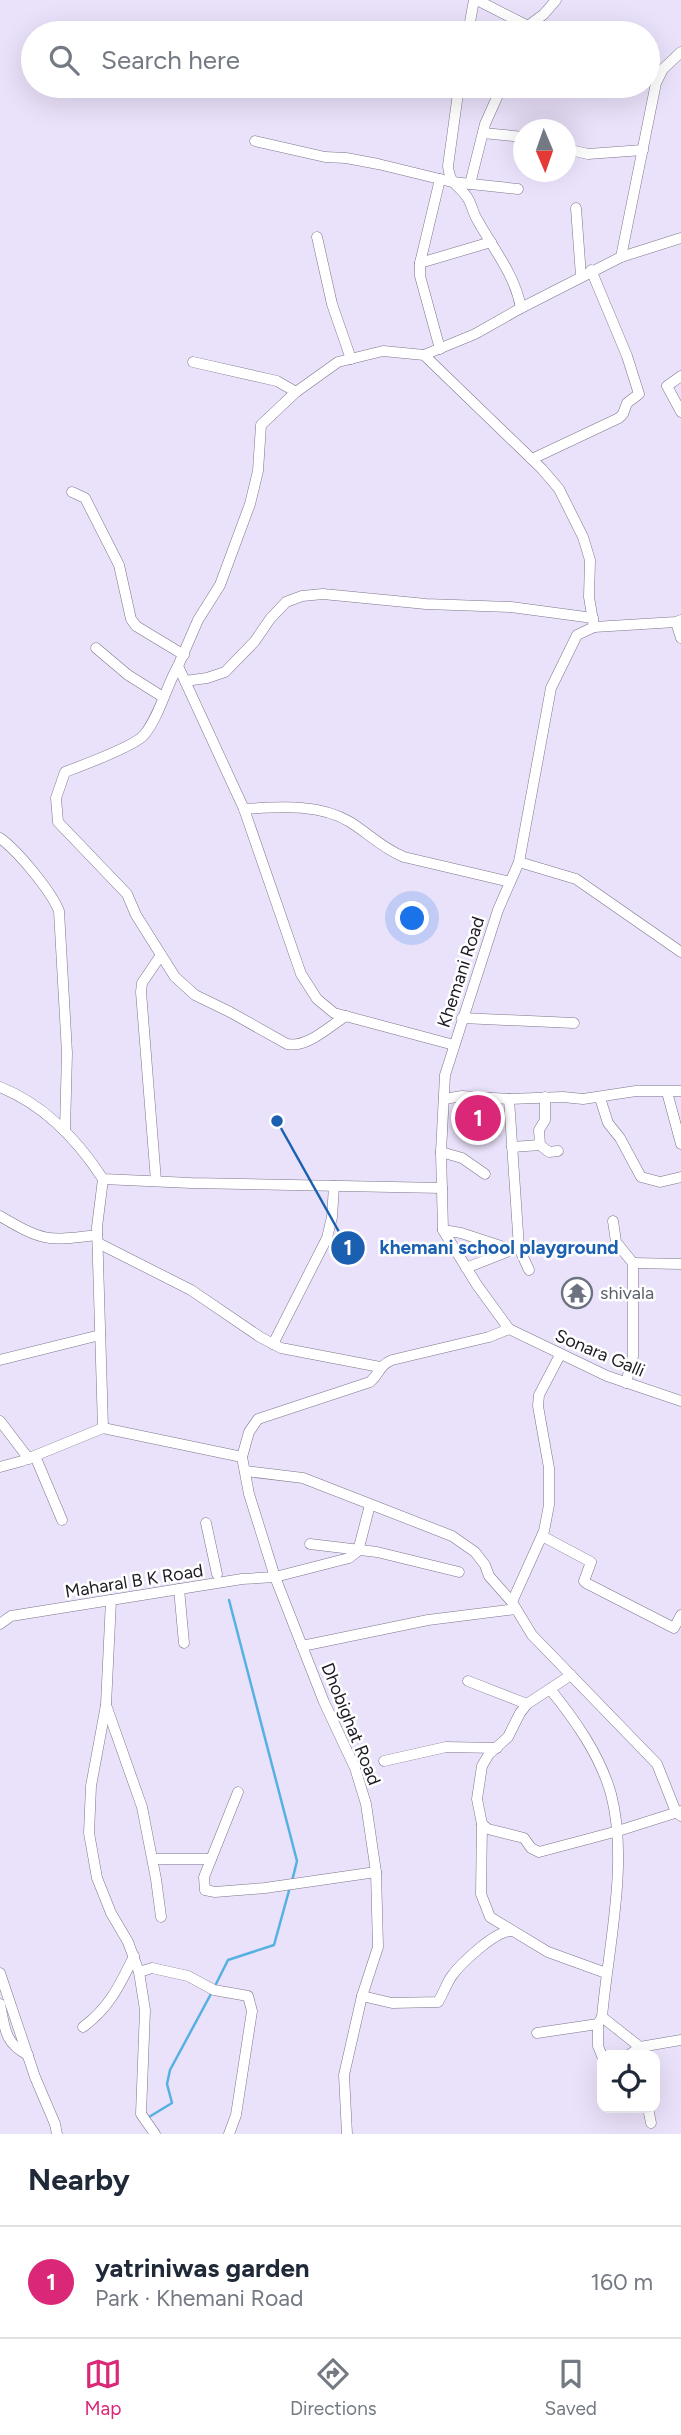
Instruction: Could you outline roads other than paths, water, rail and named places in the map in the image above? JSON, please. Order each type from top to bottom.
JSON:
[{"type":"street","points":[[471,21],[476,0],[509,21]]},
{"type":"street","points":[[535,21],[556,0]]},
{"type":"street","points":[[660,75],[681,52]]},
{"type":"street","points":[[457,98],[448,166],[452,182],[469,199],[476,219],[518,291],[521,308]]},
{"type":"street","points":[[470,184],[483,133],[497,98]]},
{"type":"street","points":[[621,257],[653,98]]},
{"type":"street","points":[[483,133],[513,136]]},
{"type":"street","points":[[255,141],[325,157],[378,164],[452,182],[518,188]]},
{"type":"street","points":[[576,151],[588,154],[643,150]]},
{"type":"street","points":[[440,179],[420,263],[420,276],[440,348]]},
{"type":"street","points":[[576,208],[580,276]]},
{"type":"street","points":[[317,237],[332,304],[351,359]]},
{"type":"street","points":[[346,1016],[297,1046],[287,1044],[195,995],[175,977],[136,915],[127,894],[58,822],[55,799],[65,772],[102,758],[144,737],[198,620],[220,585],[250,504],[258,471],[261,425],[296,392],[338,362],[383,351],[424,355],[475,334],[591,270],[621,257],[681,238]]},
{"type":"street","points":[[420,263],[491,242]]},
{"type":"street","points":[[532,459],[619,418],[627,403],[639,394],[627,356],[591,270]]},
{"type":"street","points":[[424,355],[532,459],[559,489],[583,537],[590,559],[593,622]]},
{"type":"street","points":[[193,362],[277,381],[296,392]]},
{"type":"street","points":[[681,376],[667,386],[681,412]]},
{"type":"street","points":[[72,492],[85,498],[119,565],[131,619],[136,626],[184,655]]},
{"type":"street","points":[[185,681],[207,678],[225,671],[255,642],[270,619],[286,602],[302,596],[323,594],[426,604],[511,607],[593,622],[679,621],[681,638]]},
{"type":"street","name":"Khemani Road","points":[[509,1329],[443,1230],[441,1152],[445,1075],[462,1018],[519,862],[551,688],[577,635],[593,622]]},
{"type":"street","points":[[96,648],[128,675],[163,697]]},
{"type":"street","points":[[178,666],[244,809],[301,974],[317,999],[334,1013],[454,1045]]},
{"type":"street","points":[[244,809],[284,806],[330,813],[348,821],[404,858],[510,882]]},
{"type":"street","points":[[0,838],[41,882],[54,899],[58,911],[67,1053],[65,1129]]},
{"type":"street","points":[[519,862],[576,879],[681,952]]},
{"type":"street","points":[[156,1181],[141,992],[142,984],[161,955]]},
{"type":"street","points":[[462,1018],[574,1024]]},
{"type":"street","points":[[0,1087],[17,1094],[65,1129],[103,1178],[97,1239],[103,1428]]},
{"type":"street","points":[[444,1099],[462,1096],[509,1099],[600,1098],[636,1091],[681,1091]]},
{"type":"street","points":[[667,1091],[681,1144]]},
{"type":"street","points":[[540,1145],[538,1130],[545,1120],[545,1097]]},
{"type":"street","points":[[600,1098],[608,1123],[620,1138],[641,1177],[660,1182],[681,1177]]},
{"type":"street","points":[[509,1099],[516,1249],[529,1270]]},
{"type":"street","points":[[512,1146],[540,1145],[549,1152],[558,1151]]},
{"type":"street","points":[[441,1152],[462,1158],[485,1174]]},
{"type":"street","points":[[103,1178],[442,1188]]},
{"type":"street","points":[[274,1344],[327,1238],[332,1217],[334,1186]]},
{"type":"street","points":[[0,1216],[42,1238],[97,1239],[191,1290],[274,1344],[294,1352],[380,1367]]},
{"type":"street","points":[[613,1221],[615,1242],[633,1263],[633,1356],[626,1383]]},
{"type":"street","points":[[443,1230],[516,1249]]},
{"type":"street","points":[[466,1268],[499,1253],[516,1249]]},
{"type":"street","points":[[633,1263],[681,1264]]},
{"type":"street","points":[[0,1467],[103,1428],[242,1457],[249,1432],[258,1419],[370,1382],[380,1367],[392,1360],[489,1338],[509,1329]]},
{"type":"street","name":"Sonara Galli","points":[[509,1329],[560,1355],[626,1383],[681,1401]]},
{"type":"street","points":[[0,1360],[100,1335]]},
{"type":"street","points":[[514,1605],[542,1536],[549,1504],[549,1468],[538,1406],[540,1395],[560,1355]]},
{"type":"street","points":[[0,1420],[32,1457],[62,1520]]},
{"type":"street","name":"Dhobighat Road","points":[[242,1457],[255,1518],[275,1577],[324,1702],[355,1768],[366,1804],[376,1872],[377,1947],[362,1996],[344,2076],[347,2134]]},
{"type":"street","points":[[244,1471],[303,1478],[452,1536],[475,1552],[489,1576],[514,1605],[532,1635],[657,1764],[679,1813],[539,1852],[531,1848],[524,1838],[488,1829],[482,1824]]},
{"type":"street","points":[[358,1551],[370,1505]]},
{"type":"street","points":[[206,1524],[217,1574]]},
{"type":"street","points":[[542,1536],[592,1562],[584,1581],[586,1583],[674,1628],[681,1615]]},
{"type":"street","points":[[310,1544],[377,1552],[459,1572]]},
{"type":"street","name":"Maharal B K Road","points":[[0,1624],[5,1617],[242,1579],[275,1577],[349,1558],[358,1551]]},
{"type":"street","points":[[179,1590],[184,1643]]},
{"type":"street","points":[[111,1600],[106,1705],[91,1786],[89,1833],[97,1878],[139,1972],[145,2010],[141,2114],[155,2134]]},
{"type":"street","points":[[302,1646],[514,1605]]},
{"type":"street","points":[[571,1675],[527,1704],[508,1737],[489,1754],[482,1766],[477,1799],[482,1824],[481,1894],[490,1917],[512,1931],[548,1952],[606,1973]]},
{"type":"street","points":[[468,1681],[527,1704]]},
{"type":"street","points":[[550,1689],[577,1724],[603,1773],[611,1794],[618,1831],[616,1891],[600,2021],[600,2050]]},
{"type":"street","points":[[106,1705],[142,1807],[161,1917]]},
{"type":"street","points":[[384,1761],[446,1747],[497,1748]]},
{"type":"street","points":[[239,1791],[204,1877],[205,1890],[215,1892],[291,1885],[376,1872]]},
{"type":"street","points":[[153,1859],[211,1858]]},
{"type":"street","points":[[362,1996],[392,2003],[438,2002],[453,1975],[463,1964],[497,1934],[512,1931]]},
{"type":"street","points":[[83,2027],[101,2014],[134,1956]]},
{"type":"street","points":[[139,1972],[152,1968],[188,1976],[212,1989],[248,1996],[252,2011],[236,2115],[229,2134]]},
{"type":"street","points":[[0,1973],[57,2134]]},
{"type":"street","points":[[0,2004],[7,2035],[14,2048],[28,2055]]},
{"type":"street","points":[[537,2033],[600,2021],[639,2050]]},
{"type":"street","points":[[644,2050],[681,2040]]},
{"type":"street","points":[[649,2113],[651,2123]]},
{"type":"waterway","points":[[229,1600],[297,1861],[292,1881]]},
{"type":"waterway","points":[[215,1986],[228,1960],[274,1945],[290,1887]]},
{"type":"waterway","points":[[149,2117],[172,2103],[167,2084],[170,2070],[212,1992]]},
{"type":"place","name":"yatriniwas garden","points":[[478,1118]]},
{"type":"place","name":"khemani school playground","points":[[277,1121]]},
{"type":"place","name":"shivala","points":[[577,1293]]}]
